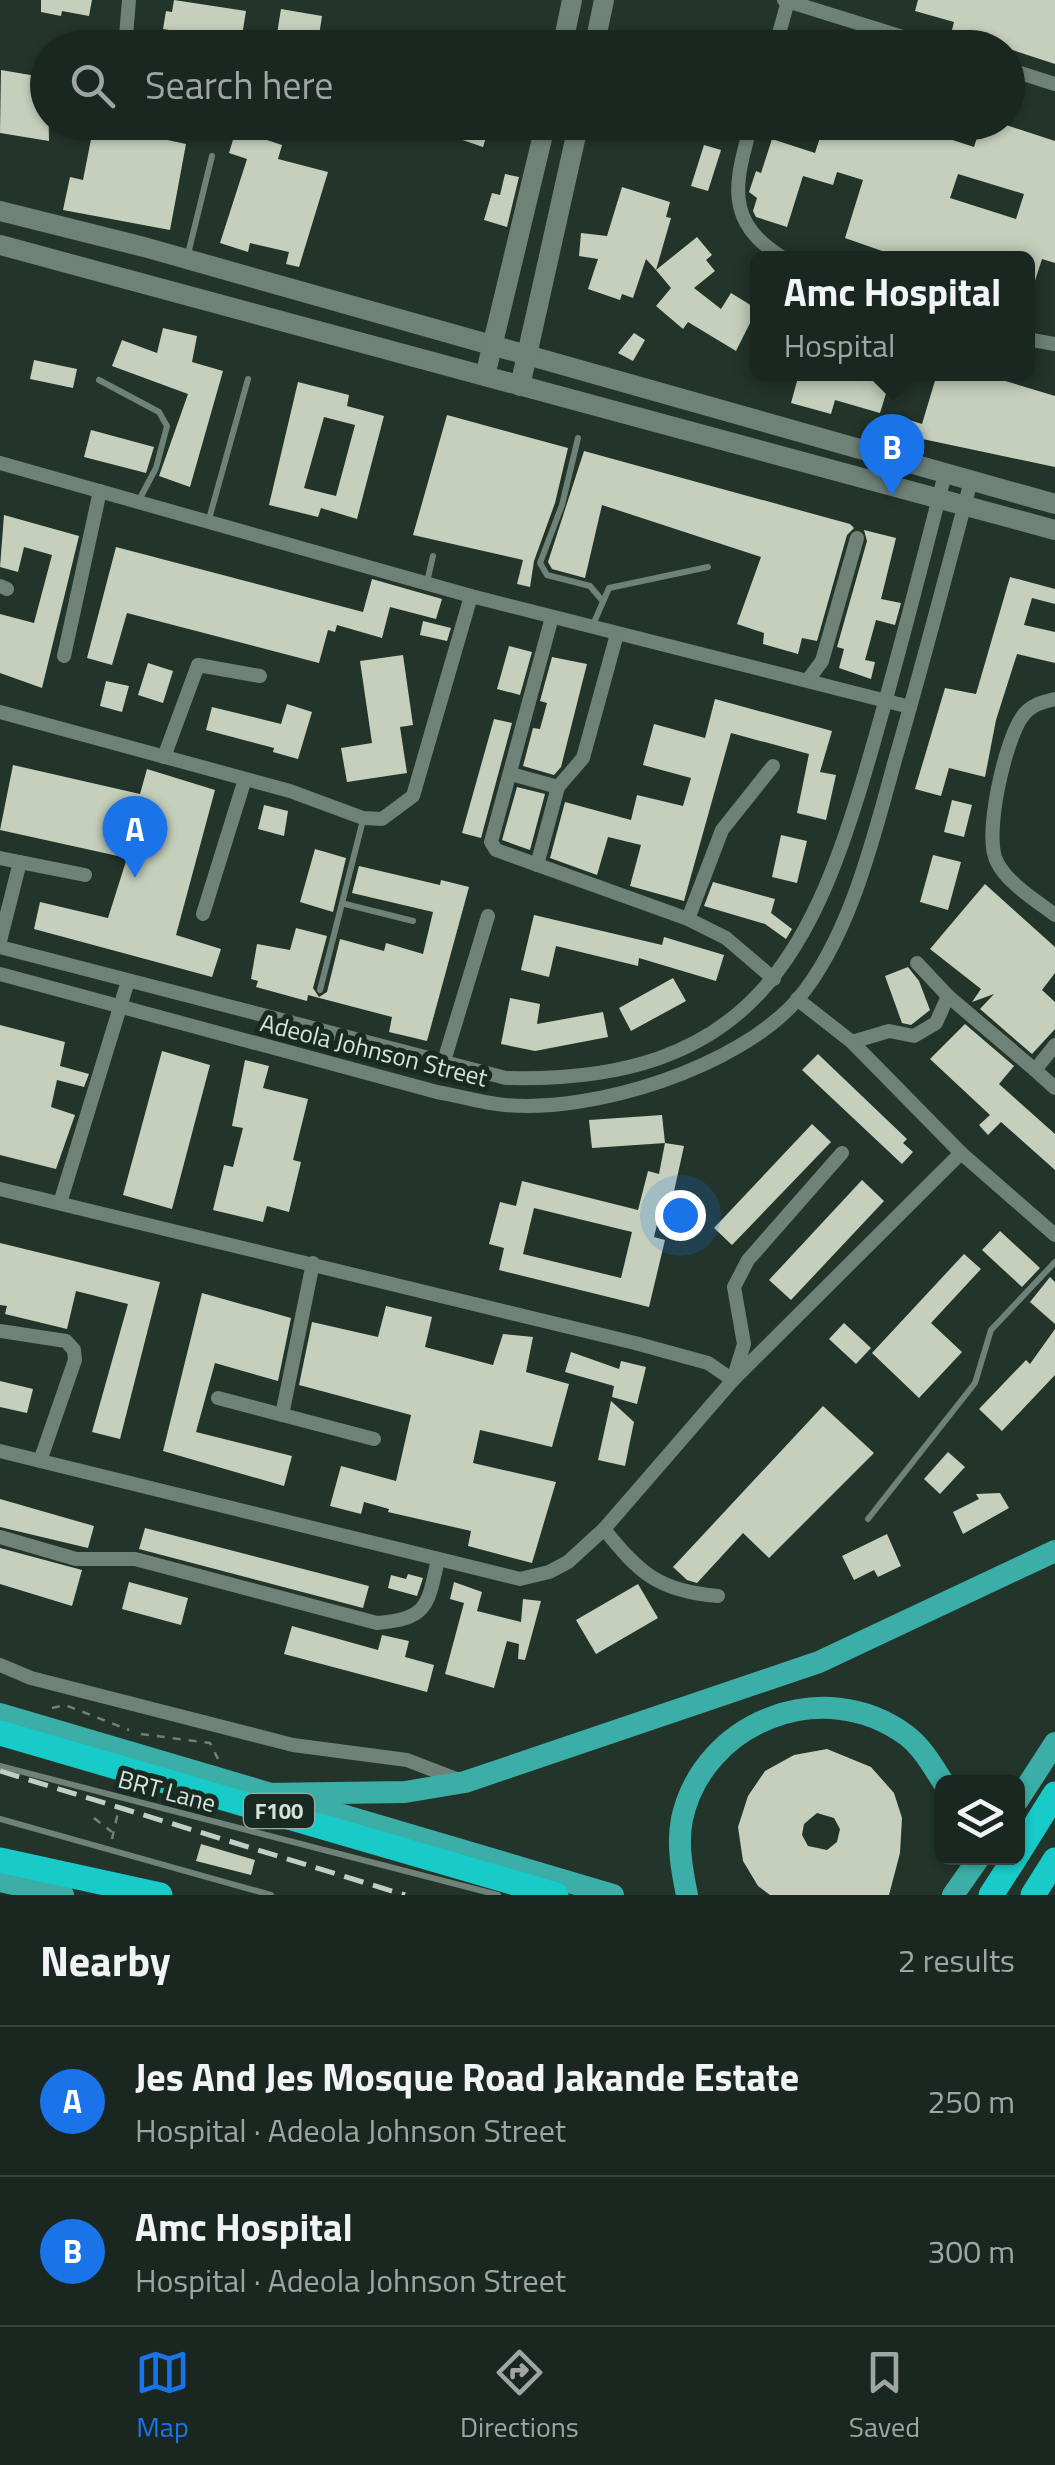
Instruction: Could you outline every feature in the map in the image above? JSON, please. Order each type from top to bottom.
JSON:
[{"type":"highway","name":"F100","points":[[0,1733],[556,1895]]},
{"type":"highway","points":[[1025,1841],[1055,1794]]},
{"type":"highway","points":[[0,1860],[160,1895]]},
{"type":"highway","points":[[1033,1895],[1055,1860]]},
{"type":"highway","points":[[991,1895],[1010,1865]]},
{"type":"main road","points":[[263,1794],[386,1793],[466,1782],[820,1662],[1055,1551]]},
{"type":"main road","points":[[686,1895],[680,1858],[682,1822],[693,1786],[713,1754],[748,1726],[782,1712],[829,1709],[870,1717],[905,1734],[926,1754],[939,1775]]},
{"type":"main road","points":[[0,1714],[613,1895]]},
{"type":"main road","points":[[1025,1789],[1055,1743]]},
{"type":"main road","points":[[952,1895],[956,1865]]},
{"type":"main road","points":[[952,1895],[974,1865]]},
{"type":"main road","points":[[0,1881],[63,1895]]},
{"type":"street","points":[[126,30],[129,0]]},
{"type":"street","points":[[566,30],[572,0]]},
{"type":"street","points":[[598,30],[604,0]]},
{"type":"street","points":[[778,30],[786,0],[881,30]]},
{"type":"street","points":[[1025,74],[1055,84]]},
{"type":"street","points":[[485,376],[542,140]]},
{"type":"street","points":[[520,386],[530,356],[574,140]]},
{"type":"street","points":[[747,140],[738,175],[738,204],[744,226],[774,251]]},
{"type":"street","points":[[0,211],[495,345],[1055,504]]},
{"type":"street","points":[[0,245],[1055,530]]},
{"type":"street","points":[[0,463],[209,519],[426,584],[910,707]]},
{"type":"street","name":"Adeola Johnson Street","points":[[0,944],[506,1078],[554,1079],[629,1064],[694,1043],[749,1006],[774,979],[796,950],[835,873],[886,701],[945,474]]},
{"type":"street","name":"Adeola Johnson Street","points":[[0,974],[438,1092],[505,1105],[574,1101],[639,1087],[705,1065],[797,999],[832,940],[859,881],[971,481]]},
{"type":"street","points":[[64,656],[100,491]]},
{"type":"street","points":[[808,680],[822,660],[856,538]]},
{"type":"street","points":[[0,712],[245,779],[363,818],[382,820],[413,796],[471,596]]},
{"type":"street","points":[[552,617],[491,842],[496,850],[688,919],[726,938],[774,979]]},
{"type":"street","points":[[537,865],[558,787],[584,758],[617,634]]},
{"type":"street","points":[[164,757],[198,665],[260,676]]},
{"type":"street","points":[[1055,699],[1038,702],[1022,716],[1010,743],[991,832],[996,862],[1055,915]]},
{"type":"street","points":[[688,919],[722,830],[772,766]]},
{"type":"street","points":[[511,774],[558,787]]},
{"type":"street","points":[[203,914],[245,779]]},
{"type":"street","points":[[0,858],[84,876]]},
{"type":"street","points":[[0,944],[20,862]]},
{"type":"street","points":[[444,1061],[488,916]]},
{"type":"street","points":[[917,963],[948,996],[1055,1088]]},
{"type":"street","points":[[60,1202],[128,981]]},
{"type":"street","points":[[852,1042],[890,1031],[914,1036],[936,1023],[948,996]]},
{"type":"street","points":[[797,999],[852,1042],[961,1152],[1055,1235]]},
{"type":"street","points":[[1035,1070],[1055,1045]]},
{"type":"street","points":[[0,1451],[520,1578],[548,1572],[568,1562],[604,1529],[733,1380],[961,1152]]},
{"type":"street","points":[[733,1380],[744,1344],[734,1288],[748,1260],[842,1153]]},
{"type":"street","points":[[0,1189],[708,1363],[733,1380]]},
{"type":"street","points":[[282,1415],[313,1263]]},
{"type":"street","points":[[0,1332],[66,1341],[74,1350],[75,1360],[40,1461]]},
{"type":"street","points":[[218,1398],[374,1439]]},
{"type":"street","points":[[604,1529],[624,1555],[666,1588],[718,1596]]},
{"type":"street","points":[[0,1536],[76,1558],[135,1559],[377,1623],[408,1621],[424,1610],[438,1559]]},
{"type":"street","points":[[0,1665],[31,1678],[293,1745],[407,1760],[466,1782]]},
{"type":"lane","points":[[186,260],[212,156]]},
{"type":"lane","points":[[209,519],[248,379]]},
{"type":"lane","points":[[99,380],[158,412],[167,426],[156,468],[139,500]]},
{"type":"lane","points":[[578,438],[540,563],[547,575],[590,586],[601,599]]},
{"type":"lane","points":[[426,584],[433,556]]},
{"type":"lane","points":[[592,628],[601,599],[620,584],[708,568]]},
{"type":"lane","points":[[320,990],[345,904],[363,818]]},
{"type":"lane","points":[[345,904],[413,921]]},
{"type":"lane","points":[[868,1519],[975,1383],[990,1330],[1055,1262]]},
{"type":"lane","name":"BRT Lane","points":[[0,1766],[498,1895]]},
{"type":"lane","points":[[0,1819],[271,1895]]},
{"type":"path","points":[[66,1704],[137,1733],[210,1743]]},
{"type":"path","points":[[110,1848],[122,1800]]},
{"type":"path","points":[[94,1818],[114,1833]]},
{"type":"building","points":[[41,0],[92,0],[89,16],[62,11],[61,16],[41,12]]},
{"type":"building","points":[[174,0],[246,11],[243,30],[163,29],[166,11],[172,12]]},
{"type":"building","points":[[918,0],[1055,0],[1055,64],[1025,54],[1025,30],[952,30],[954,22],[915,11]]},
{"type":"building","points":[[281,9],[322,16],[320,30],[278,30]]},
{"type":"building","points":[[1,70],[30,75],[30,138],[0,133]]},
{"type":"building","points":[[1025,131],[1055,141],[1055,263],[1042,259],[1035,281],[1035,251],[882,251],[845,238],[863,180],[837,172],[833,185],[803,176],[787,227],[756,217],[753,211],[757,198],[749,192],[756,171],[761,173],[772,140],[815,153],[819,140],[953,140],[974,147],[976,140],[1025,140]],"holes":[[[958,174],[1024,194],[1016,219],[950,198]]]},
{"type":"building","points":[[91,140],[168,140],[186,144],[170,230],[63,210],[70,177],[83,180]]},
{"type":"building","points":[[233,140],[267,140],[282,145],[278,159],[328,172],[299,267],[286,264],[289,252],[250,243],[248,252],[220,243],[247,159],[229,153]]},
{"type":"building","points":[[463,140],[485,140],[483,147]]},
{"type":"building","points":[[704,145],[721,150],[708,191],[691,186]]},
{"type":"building","points":[[505,174],[519,177],[507,227],[484,220],[492,193],[500,195]]},
{"type":"building","points":[[622,187],[670,202],[666,217],[671,218],[656,270],[646,259],[633,298],[622,294],[620,300],[588,289],[598,259],[579,256],[581,233],[607,236]]},
{"type":"building","points":[[697,237],[712,255],[706,260],[715,271],[694,288],[721,309],[731,293],[750,305],[750,323],[736,351],[688,322],[683,329],[656,306],[671,288],[656,270]]},
{"type":"building","points":[[163,328],[197,336],[192,362],[223,371],[190,487],[159,476],[188,394],[112,366],[122,340],[157,353]]},
{"type":"building","points":[[634,333],[645,340],[633,361],[618,353]]},
{"type":"building","points":[[34,360],[77,369],[73,388],[30,379]]},
{"type":"building","points":[[797,381],[890,381],[880,413],[835,400],[831,414],[791,403]]},
{"type":"building","points":[[935,381],[1005,381],[1055,396],[1055,467],[899,434],[903,418],[922,424]]},
{"type":"building","points":[[298,382],[349,395],[347,406],[384,416],[357,519],[321,508],[318,517],[269,505]],"holes":[[[324,417],[355,425],[336,496],[304,488]]]},
{"type":"building","points":[[447,415],[568,448],[530,587],[517,584],[523,560],[413,535]]},
{"type":"building","points":[[91,430],[154,447],[146,473],[84,457]]},
{"type":"building","points":[[584,451],[850,524],[854,528],[847,535],[817,641],[802,638],[798,654],[763,644],[764,633],[737,624],[761,557],[602,505],[585,578],[552,569],[548,562]]},
{"type":"building","points":[[4,515],[79,536],[42,688],[0,673],[0,614],[34,623],[52,555],[24,547],[18,572],[0,567]]},
{"type":"building","points":[[864,530],[896,538],[881,599],[901,603],[895,625],[876,620],[865,660],[875,662],[871,679],[839,668],[844,649],[837,647],[867,541]]},
{"type":"building","points":[[116,547],[363,612],[372,579],[442,599],[436,619],[390,607],[382,638],[337,625],[335,632],[328,630],[319,663],[127,613],[112,665],[87,658]]},
{"type":"building","points":[[1010,577],[1055,589],[1055,604],[1032,598],[1024,625],[1055,632],[1055,663],[1017,654],[996,720],[985,777],[949,768],[941,796],[915,789],[945,688],[976,694]]},
{"type":"building","points":[[423,621],[451,628],[447,641],[420,635]]},
{"type":"building","points":[[509,646],[532,652],[520,695],[497,689]]},
{"type":"building","points":[[403,655],[413,725],[400,727],[407,773],[347,782],[341,748],[372,743],[360,661]]},
{"type":"building","points":[[552,657],[587,664],[561,767],[554,775],[523,766],[533,728],[540,729],[547,703],[540,701]]},
{"type":"building","points":[[148,663],[173,671],[163,703],[138,695]]},
{"type":"building","points":[[106,681],[129,686],[122,712],[100,706]]},
{"type":"building","points":[[715,699],[832,731],[820,772],[836,775],[826,820],[797,813],[809,754],[731,733],[684,901],[630,886],[641,845],[608,837],[597,875],[550,858],[565,802],[631,820],[637,795],[683,806],[691,778],[643,765],[654,724],[705,738]]},
{"type":"building","points":[[287,704],[312,712],[298,759],[273,752],[274,748],[206,730],[212,707],[281,724]]},
{"type":"building","points":[[494,719],[512,723],[481,838],[462,833]]},
{"type":"building","points":[[13,765],[140,794],[147,769],[215,790],[176,935],[221,949],[212,977],[34,929],[40,902],[108,918],[127,858],[0,830]]},
{"type":"building","points":[[517,787],[545,794],[530,850],[502,840]]},
{"type":"building","points":[[952,800],[972,805],[964,837],[944,832]]},
{"type":"building","points":[[264,805],[288,811],[284,836],[258,829]]},
{"type":"building","points":[[781,835],[807,841],[797,883],[772,877]]},
{"type":"building","points":[[315,849],[346,858],[333,912],[300,902]]},
{"type":"building","points":[[933,855],[961,862],[948,910],[920,902]]},
{"type":"building","points":[[359,866],[440,885],[441,880],[469,887],[427,1041],[389,1032],[392,1017],[308,995],[307,1001],[256,987],[258,981],[251,979],[257,944],[290,950],[296,928],[327,936],[313,988],[319,997],[327,992],[340,939],[384,951],[386,943],[423,954],[433,912],[352,893]]},
{"type":"building","points":[[713,882],[775,899],[771,913],[792,929],[786,939],[765,924],[704,906]]},
{"type":"building","points":[[985,884],[1055,947],[1055,973],[1042,990],[1055,1002],[1055,1029],[1032,1054],[980,1009],[994,994],[972,1002],[981,989],[930,949]]},
{"type":"building","points":[[534,915],[662,945],[664,937],[724,955],[716,981],[639,958],[638,966],[556,946],[549,977],[521,970]]},
{"type":"building","points":[[908,967],[919,981],[930,1010],[911,1025],[902,1023],[885,976]]},
{"type":"building","points":[[673,978],[686,1001],[631,1031],[619,1008]]},
{"type":"building","points":[[510,998],[540,1004],[537,1024],[603,1012],[608,1037],[535,1051],[501,1044]]},
{"type":"building","points":[[965,1024],[1014,1066],[999,1084],[1055,1134],[1055,1170],[1001,1122],[988,1135],[979,1125],[990,1115],[930,1059]]},
{"type":"building","points":[[0,1025],[65,1042],[60,1066],[89,1074],[84,1087],[57,1080],[51,1107],[75,1115],[56,1169],[0,1155]]},
{"type":"building","points":[[162,1051],[210,1065],[172,1209],[123,1195]]},
{"type":"building","points":[[818,1054],[907,1139],[903,1143],[913,1152],[902,1164],[802,1070]]},
{"type":"building","points":[[245,1060],[269,1066],[263,1088],[308,1099],[293,1160],[301,1162],[289,1212],[267,1206],[263,1222],[213,1210],[224,1165],[233,1167],[243,1128],[232,1126]]},
{"type":"building","points":[[662,1115],[665,1143],[592,1148],[589,1120]]},
{"type":"building","points":[[812,1124],[831,1142],[732,1245],[714,1228]]},
{"type":"building","points":[[665,1143],[684,1146],[671,1205],[662,1203],[654,1237],[665,1240],[649,1307],[499,1270],[504,1248],[489,1244],[500,1202],[516,1206],[522,1181],[638,1210],[648,1171],[659,1174]],"holes":[[[534,1208],[632,1232],[621,1278],[523,1254]]]},
{"type":"building","points":[[862,1180],[884,1201],[791,1300],[769,1280]]},
{"type":"building","points":[[1000,1231],[1040,1268],[1022,1287],[982,1250]]},
{"type":"building","points":[[0,1243],[160,1282],[120,1439],[92,1432],[128,1304],[76,1291],[67,1329],[5,1314],[7,1306],[0,1305]]},
{"type":"building","points":[[964,1254],[981,1269],[931,1323],[962,1352],[919,1398],[872,1353]]},
{"type":"building","points":[[1050,1277],[1055,1282],[1055,1324],[1030,1302]]},
{"type":"building","points":[[202,1293],[291,1318],[278,1381],[215,1363],[196,1432],[292,1456],[284,1486],[163,1451]]},
{"type":"building","points":[[386,1306],[432,1317],[425,1347],[493,1365],[503,1334],[533,1337],[526,1372],[569,1384],[552,1447],[480,1430],[473,1463],[556,1482],[532,1563],[468,1546],[471,1531],[388,1512],[389,1509],[364,1502],[361,1514],[330,1506],[341,1466],[396,1481],[411,1415],[299,1385],[312,1322],[378,1337]]},
{"type":"building","points":[[844,1323],[871,1348],[856,1364],[829,1339]]},
{"type":"building","points":[[1055,1329],[1055,1375],[1002,1431],[979,1409],[1026,1360],[1030,1364]]},
{"type":"building","points":[[571,1352],[619,1369],[621,1361],[646,1367],[637,1404],[612,1397],[614,1386],[565,1372]]},
{"type":"building","points":[[0,1381],[33,1389],[27,1413],[0,1407]]},
{"type":"building","points":[[611,1401],[634,1422],[625,1466],[598,1460]]},
{"type":"building","points":[[823,1406],[874,1453],[769,1558],[743,1533],[697,1583],[687,1580],[673,1567]]},
{"type":"building","points":[[948,1452],[965,1467],[940,1494],[924,1479]]},
{"type":"building","points":[[1000,1493],[1009,1508],[963,1534],[953,1512],[979,1499],[976,1494]]},
{"type":"building","points":[[0,1499],[94,1526],[88,1548],[0,1527]]},
{"type":"building","points":[[145,1528],[369,1586],[363,1608],[139,1549]]},
{"type":"building","points":[[887,1534],[901,1566],[878,1577],[874,1570],[854,1580],[842,1556]]},
{"type":"building","points":[[0,1548],[82,1570],[72,1606],[0,1584]]},
{"type":"building","points":[[408,1574],[423,1578],[417,1596],[388,1588],[391,1575],[406,1579]]},
{"type":"building","points":[[129,1582],[188,1598],[181,1625],[122,1609]]},
{"type":"building","points":[[454,1582],[482,1592],[477,1611],[521,1622],[523,1599],[541,1601],[525,1660],[518,1659],[519,1644],[507,1641],[494,1688],[445,1674],[464,1603],[450,1599]]},
{"type":"building","points":[[638,1584],[658,1618],[596,1654],[576,1620]]},
{"type":"building","points":[[292,1626],[378,1650],[382,1635],[409,1641],[405,1657],[434,1665],[427,1692],[284,1654]]},
{"type":"building","points":[[827,1749],[871,1767],[894,1793],[902,1818],[900,1853],[889,1895],[770,1895],[758,1886],[743,1861],[738,1827],[748,1796],[765,1771],[794,1755]],"holes":[[[817,1813],[834,1818],[840,1829],[837,1842],[827,1850],[808,1846],[802,1835],[804,1824]]]},
{"type":"building","points":[[201,1844],[255,1860],[251,1875],[196,1861]]},
{"type":"railway","points":[[0,1771],[405,1895]]},
{"type":"place","name":"Amc Hospital","points":[[892,496]]},
{"type":"place","name":"Jes And Jes Mosque Road Jakande Estate","points":[[135,878]]}]
